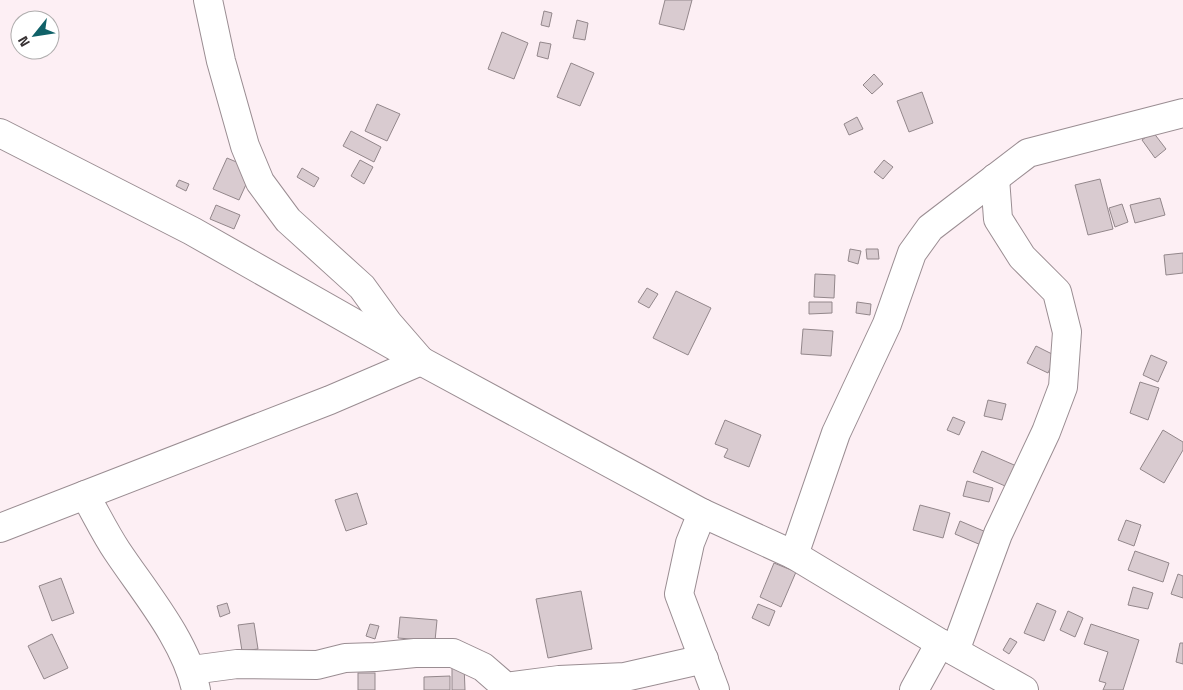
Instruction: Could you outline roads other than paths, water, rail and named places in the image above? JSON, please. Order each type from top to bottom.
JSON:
[{"type":"street","points":[[208,0],[221,61],[244,146],[260,182],[288,220],[362,287],[388,323],[420,361]]},
{"type":"street","points":[[794,555],[836,433],[886,324],[912,253],[930,228],[1028,153],[1183,113]]},
{"type":"street","points":[[0,133],[192,231],[420,361],[702,513],[794,555],[1024,690]]},
{"type":"street","points":[[914,690],[948,647],[1046,432],[1063,387],[1067,332],[1057,292],[1022,257],[998,219],[995,178]]},
{"type":"street","points":[[0,528],[330,400],[420,361]]},
{"type":"street","points":[[85,495],[194,680],[237,664],[316,665],[345,658],[374,658],[415,653],[453,653],[483,667],[506,687],[559,680],[625,677],[704,659]]},
{"type":"street","points":[[702,513],[690,542],[679,594],[715,690]]}]
